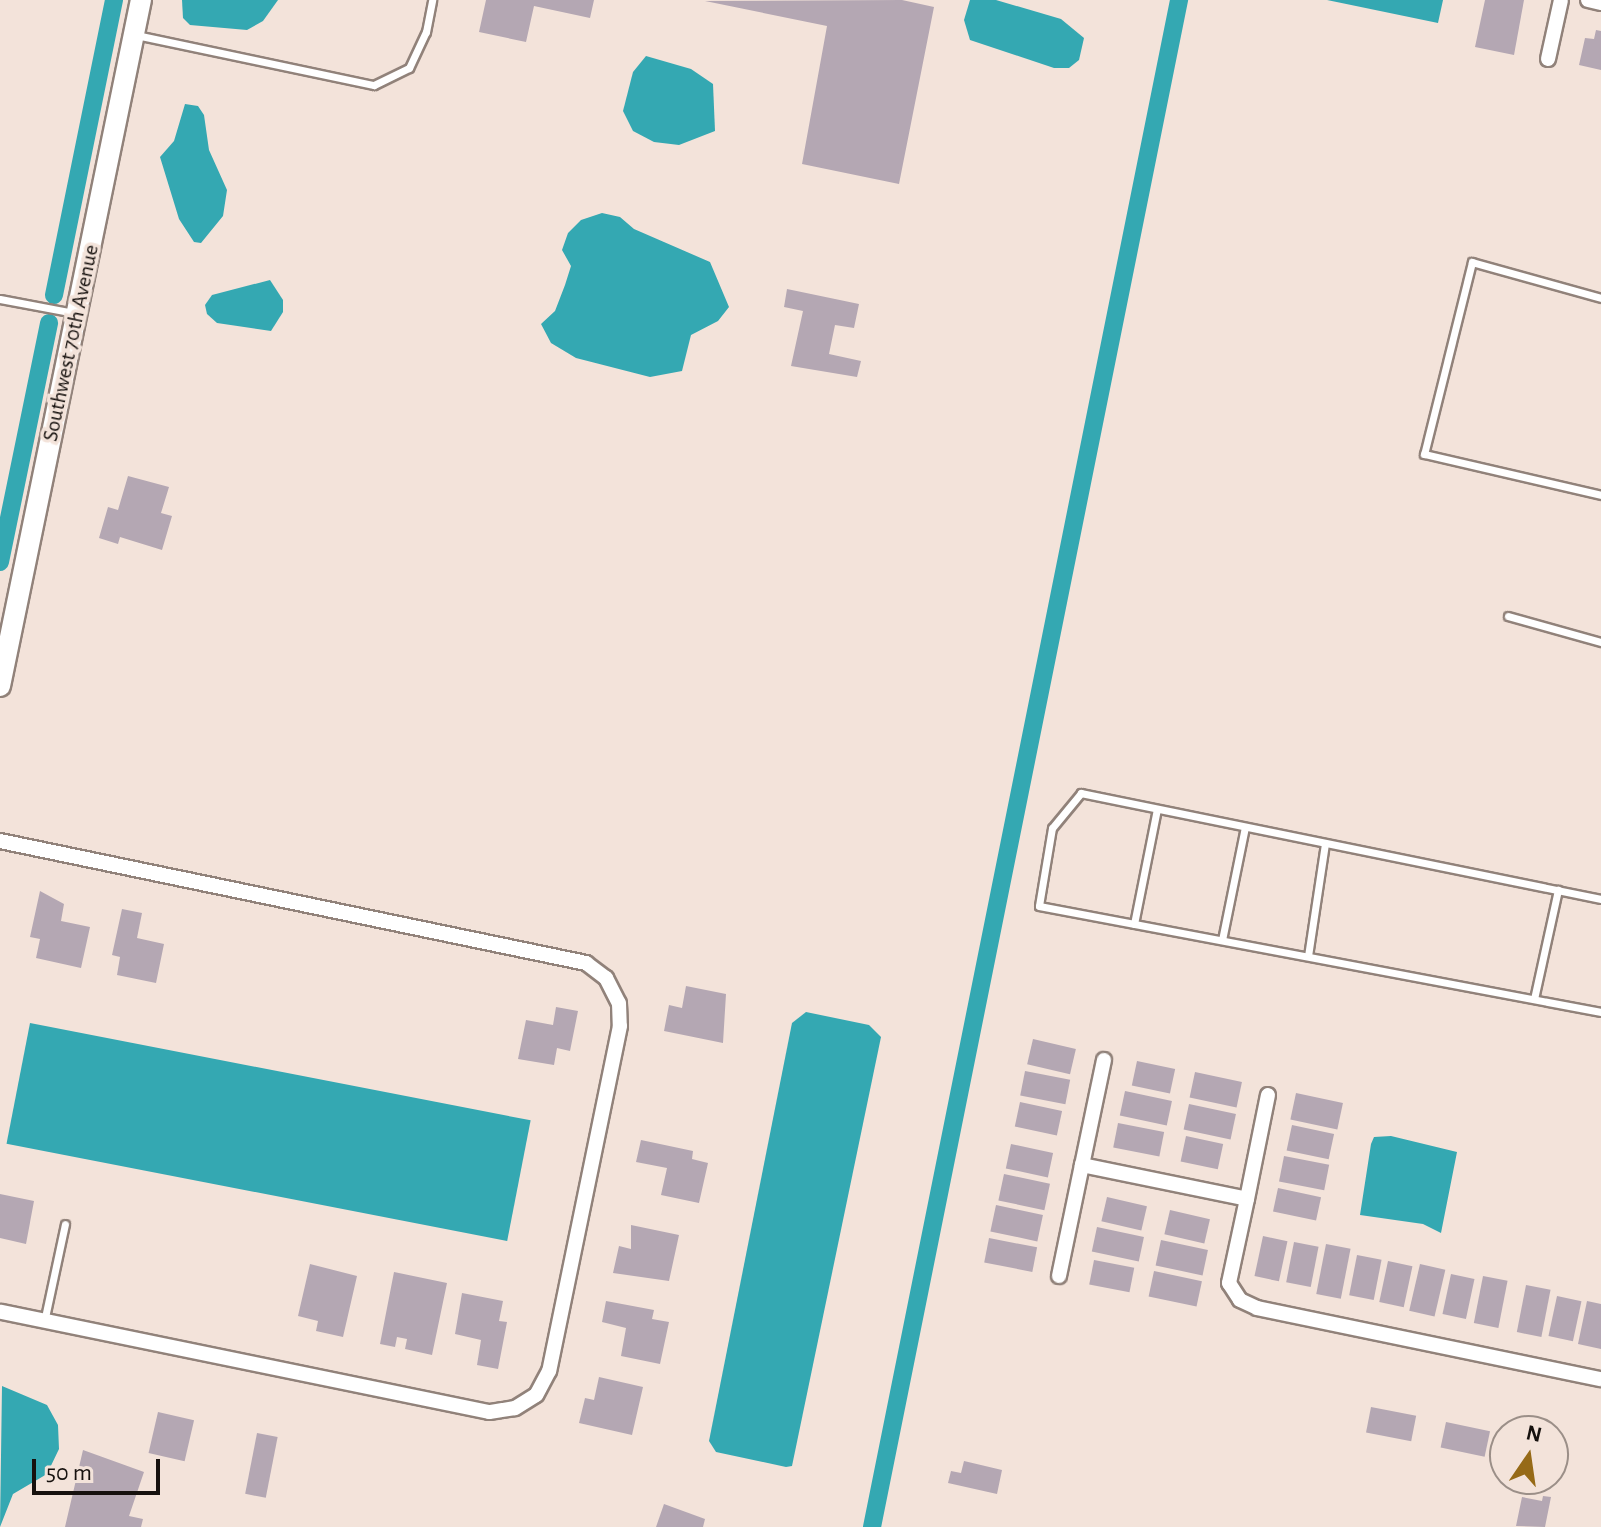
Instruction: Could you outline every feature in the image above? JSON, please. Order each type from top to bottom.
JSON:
[{"type":"street","name":"Southwest 70th Avenue","points":[[0,686],[141,0]]},
{"type":"street","points":[[1548,59],[1561,0]]},
{"type":"street","points":[[1588,0],[1601,3]]},
{"type":"street","points":[[0,841],[586,963],[606,978],[619,1003],[620,1026],[549,1371],[536,1395],[515,1408],[489,1412],[0,1312]]},
{"type":"street","points":[[1059,1276],[1104,1060]]},
{"type":"street","points":[[1268,1095],[1229,1283],[1240,1300],[1257,1308],[1601,1379]]},
{"type":"street","points":[[1082,1165],[1247,1199]]},
{"type":"lane","points":[[134,34],[374,85],[409,68],[426,32],[432,0]]},
{"type":"lane","points":[[1601,298],[1472,262],[1424,454],[1601,495]]},
{"type":"lane","points":[[0,299],[77,314]]},
{"type":"lane","points":[[1508,616],[1601,642]]},
{"type":"lane","points":[[1601,899],[1081,793],[1052,828],[1039,906],[1601,1012]]},
{"type":"lane","points":[[1134,924],[1157,809]]},
{"type":"lane","points":[[1222,940],[1245,827]]},
{"type":"lane","points":[[1308,956],[1325,843]]},
{"type":"lane","points":[[1534,999],[1558,890]]},
{"type":"lane","points":[[44,1322],[65,1224]]},
{"type":"water","points":[[182,0],[278,0],[263,21],[247,30],[190,25],[183,18]]},
{"type":"water","points":[[970,0],[996,0],[1061,19],[1084,38],[1079,60],[1069,68],[1054,68],[970,40],[964,20]]},
{"type":"water","points":[[1327,0],[1443,0],[1438,23]]},
{"type":"water","points":[[646,56],[691,69],[713,84],[715,131],[679,145],[654,142],[633,131],[623,111],[633,72]]},
{"type":"water","points":[[185,104],[198,106],[204,115],[209,150],[227,190],[223,216],[201,243],[194,242],[179,219],[160,157],[174,141]]},
{"type":"water","points":[[602,213],[620,217],[634,229],[710,262],[729,307],[718,321],[691,335],[682,371],[650,377],[576,358],[551,343],[541,324],[555,311],[571,266],[562,250],[568,233],[581,220]]},
{"type":"water","points":[[270,280],[283,300],[283,312],[271,331],[217,323],[207,314],[205,305],[212,295]]},
{"type":"water","points":[[806,1012],[869,1025],[881,1037],[792,1466],[786,1467],[716,1452],[709,1441],[792,1023]]},
{"type":"water","points":[[30,1023],[531,1120],[507,1241],[7,1144]]},
{"type":"water","points":[[1391,1136],[1457,1152],[1441,1233],[1423,1224],[1360,1215],[1371,1144],[1374,1137]]},
{"type":"water","points":[[2,1386],[47,1405],[58,1425],[59,1449],[47,1474],[13,1494],[0,1527]]},
{"type":"building","points":[[486,0],[594,0],[590,18],[534,6],[526,42],[479,32]]},
{"type":"building","points":[[902,0],[934,7],[899,184],[802,164],[827,26],[705,1]]},
{"type":"building","points":[[1485,0],[1524,0],[1514,55],[1475,47]]},
{"type":"building","points":[[1596,30],[1601,31],[1601,70],[1579,65],[1585,38],[1594,39]]},
{"type":"building","points":[[787,289],[859,304],[854,328],[835,325],[829,354],[861,361],[857,377],[791,366],[803,311],[784,307]]},
{"type":"building","points":[[128,476],[169,487],[161,513],[172,516],[162,550],[120,537],[118,544],[99,538],[108,507],[118,510]]},
{"type":"building","points":[[40,891],[64,904],[61,921],[90,927],[81,968],[36,958],[40,939],[30,937]]},
{"type":"building","points":[[122,909],[142,913],[137,938],[164,944],[156,983],[117,975],[120,957],[112,955]]},
{"type":"building","points":[[686,986],[726,994],[723,1043],[664,1031],[669,1005],[682,1008]]},
{"type":"building","points":[[556,1007],[578,1011],[570,1051],[557,1048],[554,1065],[518,1059],[526,1020],[553,1025]]},
{"type":"building","points":[[1033,1039],[1076,1049],[1070,1074],[1027,1064]]},
{"type":"building","points":[[1137,1061],[1175,1069],[1170,1094],[1132,1085]]},
{"type":"building","points":[[1025,1071],[1070,1080],[1065,1104],[1020,1096]]},
{"type":"building","points":[[1195,1072],[1242,1082],[1237,1107],[1190,1097]]},
{"type":"building","points":[[1125,1091],[1172,1101],[1167,1125],[1120,1115]]},
{"type":"building","points":[[1296,1093],[1343,1103],[1337,1129],[1290,1119]]},
{"type":"building","points":[[1020,1102],[1062,1111],[1057,1135],[1015,1126]]},
{"type":"building","points":[[1189,1104],[1236,1114],[1231,1139],[1184,1129]]},
{"type":"building","points":[[1118,1123],[1164,1132],[1159,1157],[1113,1148]]},
{"type":"building","points":[[1292,1125],[1334,1134],[1329,1159],[1287,1150]]},
{"type":"building","points":[[1186,1136],[1223,1144],[1218,1169],[1181,1161]]},
{"type":"building","points":[[641,1140],[693,1151],[692,1159],[708,1163],[699,1203],[661,1195],[667,1168],[636,1162]]},
{"type":"building","points":[[1011,1144],[1053,1153],[1048,1177],[1006,1168]]},
{"type":"building","points":[[1284,1156],[1329,1165],[1324,1190],[1279,1182]]},
{"type":"building","points":[[1004,1174],[1050,1184],[1044,1210],[998,1200]]},
{"type":"building","points":[[1278,1188],[1321,1197],[1316,1221],[1273,1211]]},
{"type":"building","points":[[0,1194],[34,1201],[26,1244],[0,1238]]},
{"type":"building","points":[[1107,1197],[1147,1206],[1141,1231],[1101,1221]]},
{"type":"building","points":[[996,1205],[1043,1215],[1037,1241],[990,1231]]},
{"type":"building","points":[[1170,1210],[1210,1219],[1204,1244],[1164,1234]]},
{"type":"building","points":[[631,1225],[679,1235],[669,1281],[613,1273],[619,1246],[631,1249]]},
{"type":"building","points":[[1097,1227],[1144,1237],[1139,1261],[1092,1251]]},
{"type":"building","points":[[1263,1236],[1287,1241],[1279,1281],[1254,1276]]},
{"type":"building","points":[[989,1238],[1037,1247],[1032,1272],[984,1263]]},
{"type":"building","points":[[1161,1240],[1208,1250],[1203,1275],[1156,1265]]},
{"type":"building","points":[[1294,1242],[1319,1247],[1311,1287],[1286,1282]]},
{"type":"building","points":[[1326,1244],[1351,1249],[1341,1299],[1316,1294]]},
{"type":"building","points":[[1357,1255],[1382,1260],[1374,1300],[1349,1295]]},
{"type":"building","points":[[1094,1260],[1134,1268],[1129,1292],[1089,1285]]},
{"type":"building","points":[[1388,1261],[1412,1266],[1404,1307],[1379,1302]]},
{"type":"building","points":[[310,1264],[357,1276],[343,1337],[316,1331],[318,1321],[298,1316]]},
{"type":"building","points":[[1420,1264],[1445,1270],[1435,1317],[1409,1311]]},
{"type":"building","points":[[1154,1271],[1202,1281],[1197,1307],[1149,1296]]},
{"type":"building","points":[[394,1272],[447,1283],[432,1355],[405,1349],[407,1339],[397,1337],[395,1347],[380,1344]]},
{"type":"building","points":[[1451,1274],[1474,1279],[1466,1319],[1442,1314]]},
{"type":"building","points":[[1483,1276],[1508,1281],[1498,1328],[1474,1323]]},
{"type":"building","points":[[1526,1285],[1551,1290],[1541,1337],[1517,1332]]},
{"type":"building","points":[[462,1293],[503,1301],[499,1321],[507,1322],[498,1369],[477,1365],[481,1340],[455,1334]]},
{"type":"building","points":[[1557,1296],[1581,1301],[1573,1341],[1548,1336]]},
{"type":"building","points":[[606,1301],[654,1310],[652,1319],[669,1322],[660,1364],[621,1356],[626,1328],[602,1322]]},
{"type":"building","points":[[1587,1301],[1601,1304],[1601,1349],[1578,1344]]},
{"type":"building","points":[[599,1377],[643,1387],[632,1435],[579,1423],[585,1398],[594,1400]]},
{"type":"building","points":[[1371,1407],[1416,1416],[1411,1441],[1366,1433]]},
{"type":"building","points":[[158,1412],[194,1420],[185,1461],[149,1453]]},
{"type":"building","points":[[1446,1422],[1489,1431],[1485,1457],[1441,1447]]},
{"type":"building","points":[[257,1433],[278,1437],[266,1498],[245,1494]]},
{"type":"building","points":[[83,1450],[144,1472],[129,1516],[143,1519],[141,1527],[65,1527]]},
{"type":"building","points":[[964,1461],[1002,1470],[997,1494],[948,1483],[951,1471],[961,1473]]},
{"type":"building","points":[[1543,1496],[1551,1497],[1545,1527],[1516,1526],[1522,1497],[1542,1501]]},
{"type":"building","points":[[664,1504],[705,1519],[703,1527],[656,1527]]},
{"type":"waterway","points":[[54,295],[114,0]]},
{"type":"waterway","points":[[872,1527],[1179,0]]},
{"type":"waterway","points":[[0,562],[49,323]]}]
